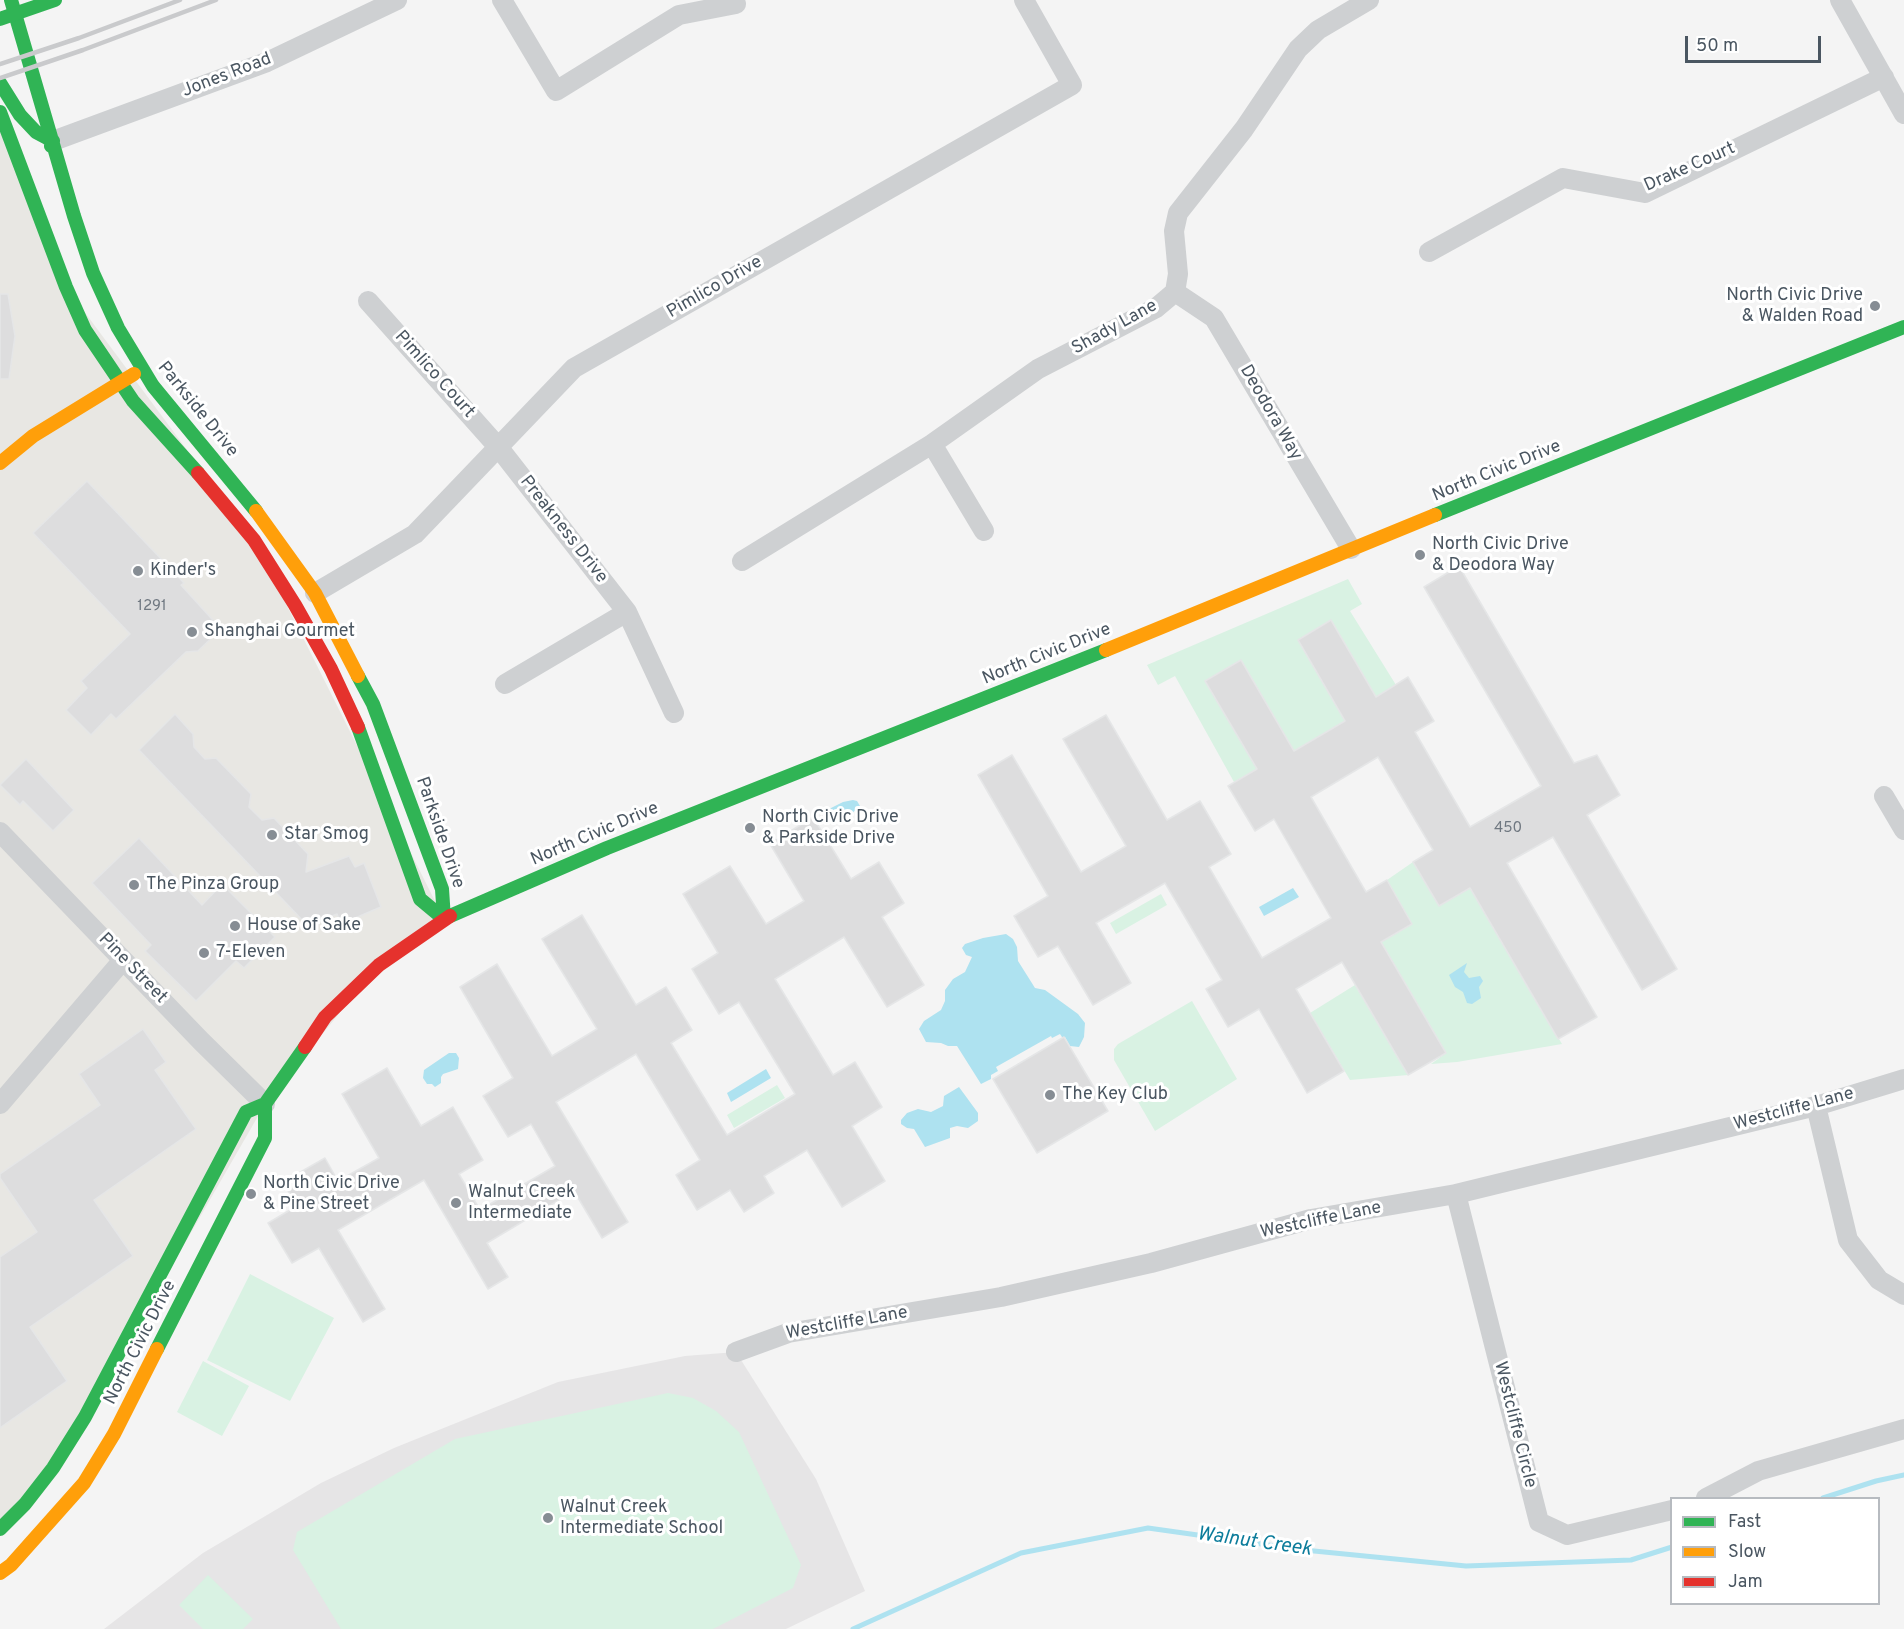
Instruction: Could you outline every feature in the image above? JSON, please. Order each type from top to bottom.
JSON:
[{"type":"main road","name":"Parkside Drive","points":[[11,0],[74,216],[93,273],[118,328],[153,386],[268,525],[315,593],[373,704],[442,889],[444,919]]},
{"type":"main road","points":[[0,19],[55,0]]},
{"type":"main road","points":[[0,83],[20,115],[36,132],[53,141],[45,167]]},
{"type":"main road","name":"Parkside Drive","points":[[0,112],[66,287],[85,330],[133,401],[211,487],[254,540],[295,605],[353,712],[420,899],[444,919]]},
{"type":"main road","points":[[66,287],[67,247]]},
{"type":"main road","name":"North Civic Drive","points":[[0,1529],[25,1504],[53,1468],[85,1417],[246,1112],[265,1104],[325,1017],[379,965],[444,919],[607,848],[1120,645],[1351,549],[1904,327]]},
{"type":"main road","points":[[0,463],[33,436],[141,369]]},
{"type":"main road","name":"North Civic Drive","points":[[4,1562],[84,1483],[114,1434],[265,1138],[265,1104]]},
{"type":"street","name":"Jones Road","points":[[53,141],[267,62],[397,0]]},
{"type":"street","points":[[502,0],[556,91],[679,15],[736,4]]},
{"type":"street","name":"Pimlico Drive","points":[[315,593],[415,534],[574,369],[1072,85],[1024,0]]},
{"type":"street","name":"Shady Lane","points":[[742,561],[932,444],[1038,369],[1156,308],[1174,292],[1178,274],[1174,231],[1178,213],[1244,129],[1298,49],[1318,30],[1370,0]]},
{"type":"street","points":[[1840,0],[1904,114]]},
{"type":"street","name":"Drake Court","points":[[1429,252],[1563,178],[1645,193],[1884,77]]},
{"type":"street","name":"Deodora Way","points":[[1174,292],[1214,318],[1351,549]]},
{"type":"street","name":"Pimlico Court","points":[[368,301],[499,448]]},
{"type":"street","points":[[932,444],[984,531]]},
{"type":"street","name":"Preakness Drive","points":[[499,448],[627,612],[674,713]]},
{"type":"street","points":[[505,684],[627,612]]},
{"type":"street","points":[[1884,796],[1904,830]]},
{"type":"street","name":"Pine Street","points":[[0,832],[201,1041],[265,1104]]},
{"type":"street","points":[[0,1104],[123,960]]},
{"type":"street","name":"Westcliffe Lane","points":[[736,1352],[788,1334],[1001,1297],[1150,1263],[1311,1219],[1456,1194],[1816,1106],[1904,1079]]},
{"type":"street","points":[[1816,1106],[1848,1240],[1879,1280],[1904,1295]]},
{"type":"street","name":"Westcliffe Circle","points":[[1456,1194],[1539,1521],[1567,1535],[1670,1510]]},
{"type":"street","points":[[1708,1497],[1758,1471],[1904,1429]]},
{"type":"shaded area","points":[[0,112],[66,287],[254,540],[444,919],[379,965],[265,1104],[85,1417],[0,1529]]},
{"type":"shaded area","name":"Walnut Creek Intermediate School","points":[[736,1352],[816,1479],[865,1591],[786,1629],[104,1629],[203,1553],[321,1483],[394,1448],[558,1382],[685,1356]]},
{"type":"green space","points":[[1348,579],[1362,604],[1350,611],[1396,685],[1376,697],[1331,621],[1298,640],[1345,721],[1294,751],[1241,660],[1205,681],[1257,769],[1234,782],[1175,676],[1158,685],[1147,665]]},
{"type":"green space","points":[[1413,862],[1439,906],[1470,888],[1562,1044],[1457,1062],[1431,1064],[1446,1053],[1381,942],[1412,924],[1387,880]]},
{"type":"green space","points":[[1161,894],[1167,905],[1116,934],[1110,923]]},
{"type":"green space","points":[[1355,985],[1408,1075],[1350,1080],[1310,1013]]},
{"type":"green space","points":[[1192,1001],[1237,1079],[1155,1131],[1114,1060],[1114,1049],[1118,1044]]},
{"type":"green space","points":[[777,1085],[785,1098],[734,1128],[727,1115]]},
{"type":"green space","points":[[250,1274],[334,1318],[290,1401],[207,1360]]},
{"type":"green space","points":[[203,1361],[249,1386],[222,1436],[177,1412]]},
{"type":"green space","name":"Walnut Creek Intermediate School","points":[[668,1393],[693,1398],[716,1411],[739,1432],[801,1565],[793,1588],[713,1629],[341,1629],[293,1550],[297,1532],[455,1439]]},
{"type":"green space","points":[[208,1575],[253,1619],[243,1629],[203,1629],[179,1605]]},
{"type":"water","points":[[853,800],[857,801],[860,806],[850,815],[837,819],[831,818],[829,809]]},
{"type":"water","points":[[1293,888],[1299,897],[1264,916],[1259,907]]},
{"type":"water","points":[[1006,934],[1013,939],[1017,947],[1018,961],[1035,988],[1045,990],[1078,1014],[1085,1023],[1084,1037],[1079,1047],[1070,1046],[1065,1037],[1060,1034],[1052,1038],[1051,1036],[996,1067],[998,1071],[991,1075],[991,1079],[981,1084],[957,1046],[926,1042],[919,1029],[924,1021],[941,1010],[945,1001],[945,990],[953,979],[965,972],[972,957],[966,955],[962,948],[965,944]]},
{"type":"water","points":[[1467,963],[1464,972],[1469,978],[1480,976],[1483,981],[1479,987],[1481,998],[1472,1004],[1467,1003],[1463,992],[1455,987],[1449,975]]},
{"type":"water","points":[[449,1053],[456,1053],[459,1058],[458,1069],[443,1074],[441,1083],[435,1087],[427,1084],[423,1078],[424,1070]]},
{"type":"water","points":[[766,1069],[771,1078],[731,1102],[727,1093]]},
{"type":"water","points":[[959,1087],[978,1113],[978,1121],[968,1128],[957,1126],[950,1128],[950,1138],[925,1147],[914,1129],[901,1124],[901,1120],[907,1113],[918,1109],[931,1112],[943,1106],[944,1096]]},
{"type":"building","points":[[0,294],[8,294],[15,336],[9,379],[0,379]]},
{"type":"building","points":[[87,481],[184,583],[181,585],[221,629],[198,651],[186,652],[116,719],[111,714],[91,735],[66,710],[87,688],[81,681],[130,634],[33,533]]},
{"type":"building","points":[[1459,566],[1574,763],[1597,755],[1620,795],[1587,815],[1677,969],[1642,990],[1553,837],[1507,863],[1597,1017],[1558,1039],[1470,888],[1439,906],[1413,862],[1433,850],[1378,757],[1311,797],[1366,892],[1387,880],[1412,924],[1381,942],[1446,1053],[1408,1075],[1342,962],[1296,989],[1344,1071],[1307,1093],[1259,1009],[1228,1027],[1206,989],[1222,980],[1165,883],[1096,923],[1131,983],[1093,1005],[1058,946],[1038,957],[1014,916],[1048,896],[978,775],[1012,755],[1081,872],[1126,846],[1063,739],[1106,715],[1167,820],[1200,801],[1231,854],[1209,867],[1262,958],[1331,918],[1274,819],[1255,831],[1228,786],[1257,769],[1205,681],[1241,660],[1294,751],[1345,721],[1298,640],[1331,620],[1376,697],[1408,677],[1434,721],[1415,732],[1470,827],[1541,786],[1424,587]]},
{"type":"building","points":[[175,714],[193,734],[194,747],[205,759],[216,758],[251,794],[249,807],[262,820],[274,818],[308,854],[306,872],[349,856],[355,867],[364,863],[381,907],[341,924],[337,914],[308,926],[139,750]]},
{"type":"building","points":[[26,759],[74,810],[53,831],[23,801],[20,805],[0,785]]},
{"type":"building","points":[[813,817],[851,879],[879,862],[904,903],[882,917],[924,985],[887,1007],[844,937],[775,979],[833,1075],[855,1062],[882,1107],[852,1126],[885,1181],[842,1207],[807,1150],[764,1176],[774,1193],[744,1212],[730,1190],[697,1210],[676,1175],[700,1160],[636,1054],[556,1102],[628,1222],[602,1238],[574,1191],[487,1243],[508,1277],[488,1289],[424,1180],[338,1230],[385,1309],[363,1322],[319,1248],[292,1263],[268,1223],[297,1206],[283,1182],[325,1158],[338,1181],[379,1158],[342,1094],[387,1068],[421,1126],[453,1107],[483,1160],[459,1174],[480,1210],[555,1166],[531,1124],[508,1137],[483,1096],[513,1078],[460,987],[497,964],[552,1056],[597,1029],[542,939],[582,915],[636,1005],[666,987],[692,1030],[671,1043],[727,1135],[795,1094],[739,1002],[719,1014],[692,969],[718,953],[683,894],[730,866],[766,924],[804,901],[770,844]]},
{"type":"building","points":[[139,838],[202,905],[222,884],[275,937],[244,968],[236,961],[196,1001],[145,951],[151,945],[92,883]]},
{"type":"building","points":[[143,1029],[166,1062],[155,1070],[196,1129],[94,1200],[133,1256],[30,1327],[67,1381],[0,1428],[0,1257],[37,1232],[0,1178],[0,1174],[100,1105],[79,1074]]},
{"type":"building","name":"The Key Club","points":[[1064,1037],[1108,1111],[1037,1153],[993,1079]]},
{"type":"waterway","name":"Walnut Creek","points":[[1826,1497],[1876,1481],[1904,1475]]},
{"type":"waterway","name":"Walnut Creek","points":[[853,1629],[1021,1553],[1148,1528],[1304,1550],[1466,1566],[1631,1560],[1670,1548]]},
{"type":"railway","points":[[0,64],[79,38],[180,0]]},
{"type":"railway","points":[[0,78],[83,50],[216,0]]},
{"type":"traffic: fast","points":[[11,0],[74,216],[93,273],[118,328],[153,386],[256,511]]},
{"type":"traffic: fast","points":[[0,19],[55,0]]},
{"type":"traffic: fast","points":[[0,83],[20,115],[36,132],[53,141],[51,146]]},
{"type":"traffic: fast","points":[[0,112],[66,287],[85,330],[133,401],[198,473]]},
{"type":"traffic: fast","points":[[1435,515],[1904,327]]},
{"type":"traffic: fast","points":[[450,916],[607,848],[1106,650]]},
{"type":"traffic: fast","points":[[358,676],[373,704],[442,889],[444,919]]},
{"type":"traffic: fast","points":[[358,727],[420,899],[444,919]]},
{"type":"traffic: fast","points":[[0,1529],[25,1504],[53,1468],[85,1417],[246,1112],[265,1104],[305,1047]]},
{"type":"traffic: fast","points":[[157,1349],[265,1138],[265,1104]]},
{"type":"traffic: slow","points":[[0,463],[33,436],[134,374]]},
{"type":"traffic: slow","points":[[256,511],[315,593],[358,676]]},
{"type":"traffic: slow","points":[[1106,650],[1435,515]]},
{"type":"traffic: slow","points":[[0,1573],[11,1565],[84,1483],[114,1434],[157,1349]]},
{"type":"traffic: jam","points":[[198,473],[254,540],[295,605],[331,669],[358,727]]},
{"type":"traffic: jam","points":[[305,1047],[325,1017],[379,965],[450,916]]},
{"type":"place","name":"North Civic Drive & Walden Road","points":[[1875,306]]},
{"type":"place","name":"North Civic Drive & Deodora Way","points":[[1420,555]]},
{"type":"place","name":"Kinder's","points":[[138,571]]},
{"type":"place","name":"Shanghai Gourmet","points":[[192,632]]},
{"type":"place","name":"North Civic Drive & Parkside Drive","points":[[750,828]]},
{"type":"place","name":"Star Smog","points":[[272,835]]},
{"type":"place","name":"The Pinza Group","points":[[134,885]]},
{"type":"place","name":"House of Sake","points":[[235,926]]},
{"type":"place","name":"7-Eleven","points":[[204,953]]},
{"type":"place","name":"The Key Club","points":[[1050,1095]]},
{"type":"place","name":"North Civic Drive & Pine Street","points":[[251,1194]]},
{"type":"place","name":"Walnut Creek Intermediate","points":[[456,1203]]},
{"type":"place","name":"Walnut Creek Intermediate School","points":[[548,1518]]}]
